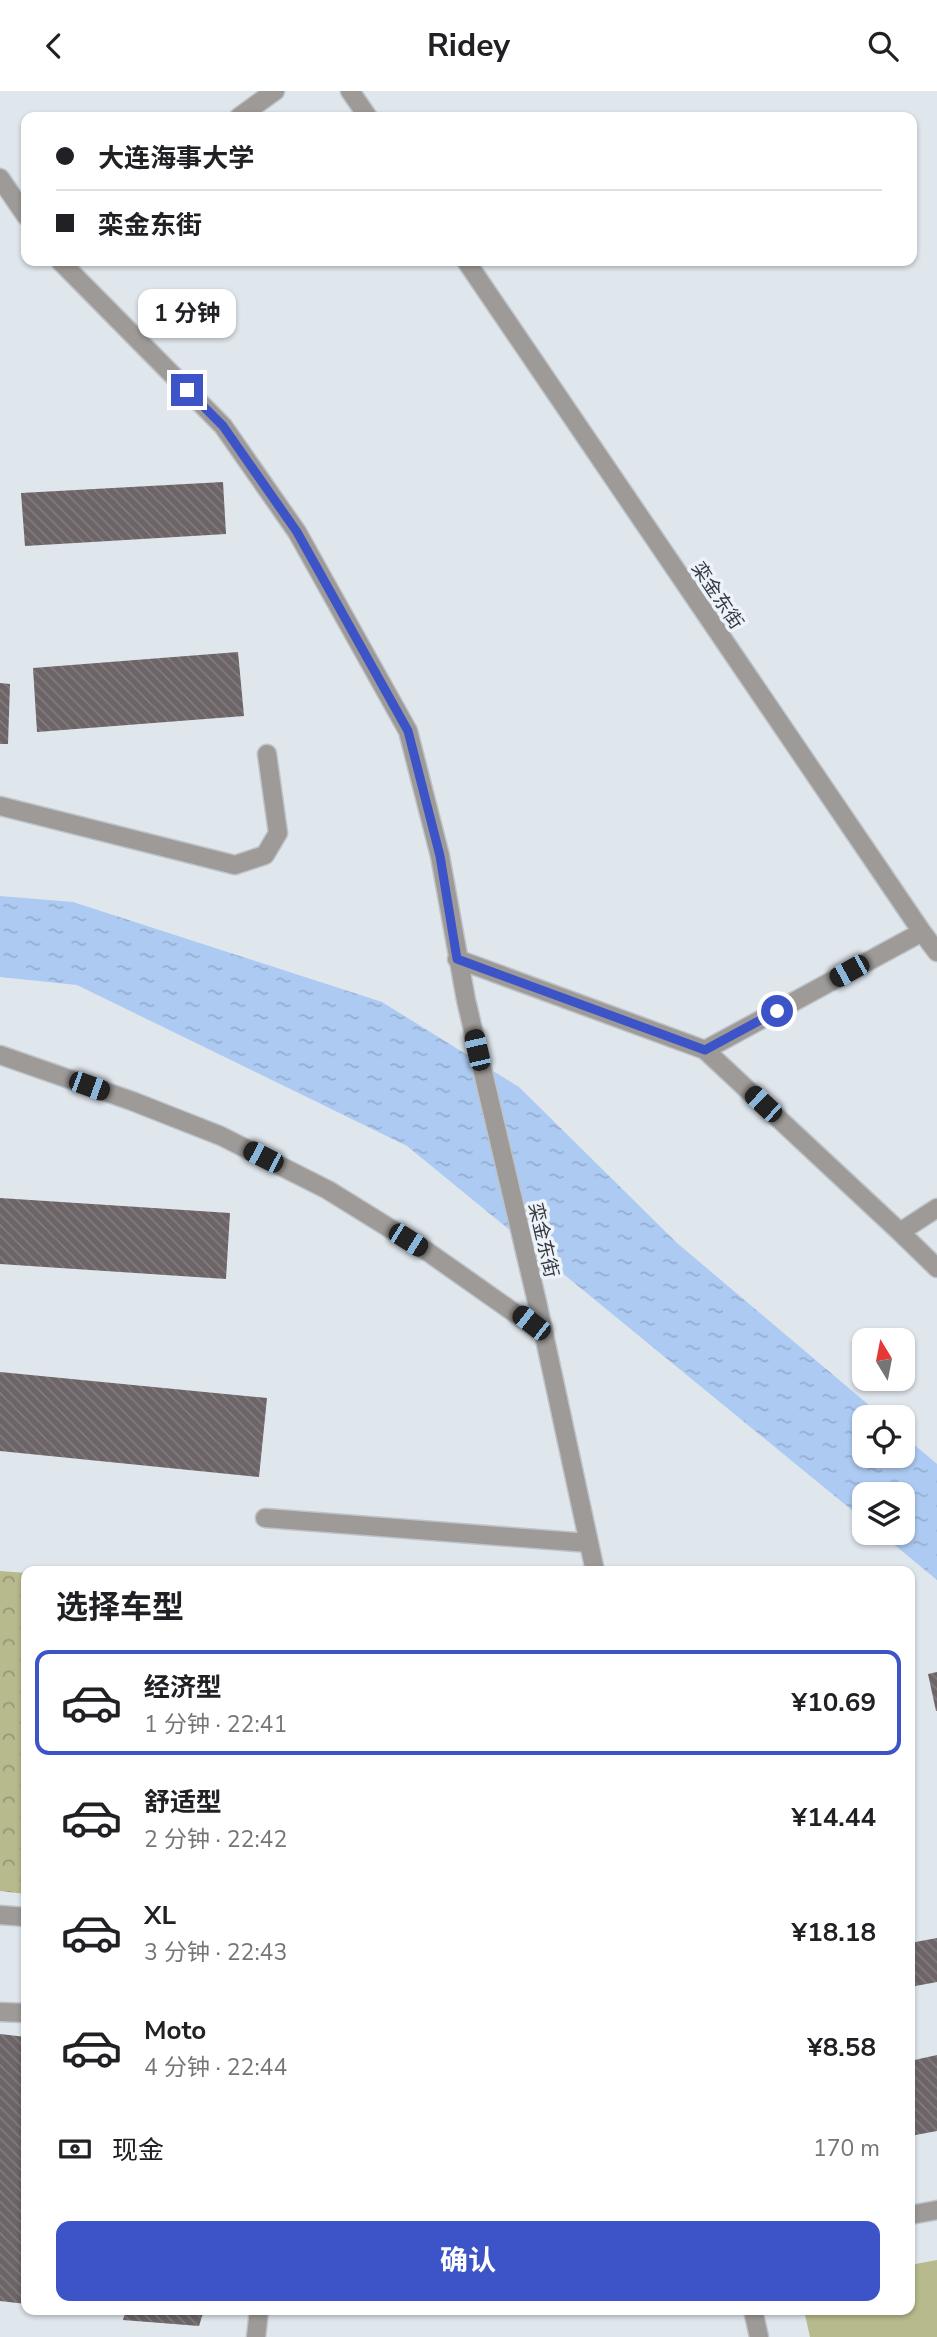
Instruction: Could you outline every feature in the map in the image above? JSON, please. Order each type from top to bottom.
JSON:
[{"type":"street","points":[[246,112],[275,91]]},
{"type":"street","points":[[350,91],[365,112]]},
{"type":"street","points":[[0,178],[21,209]]},
{"type":"street","name":"栾金东街","points":[[65,266],[223,426],[297,532],[408,731],[440,856],[457,959],[537,1302],[594,1566]]},
{"type":"street","name":"栾金东街","points":[[469,266],[937,952]]},
{"type":"street","points":[[0,806],[235,865],[265,856],[278,833],[267,754]]},
{"type":"street","points":[[705,1050],[922,932]]},
{"type":"street","points":[[457,959],[705,1050],[937,1268]]},
{"type":"street","points":[[0,1055],[132,1101],[221,1136],[328,1190],[428,1252],[543,1333]]},
{"type":"street","points":[[900,1232],[937,1208]]},
{"type":"street","points":[[265,1518],[589,1543]]},
{"type":"street","points":[[0,1915],[21,1917]]},
{"type":"street","points":[[0,2012],[21,2013]]},
{"type":"street","points":[[915,2214],[937,2210]]},
{"type":"street","points":[[256,2337],[258,2315]]},
{"type":"street","points":[[754,2315],[759,2337]]},
{"type":"green space","points":[[0,1571],[21,1573],[21,1893],[0,1891]]},
{"type":"green space","points":[[937,2260],[937,2337],[810,2337],[805,2315],[915,2315],[915,2264]]},
{"type":"water","points":[[0,896],[73,902],[382,1002],[519,1087],[677,1243],[869,1405],[852,1405],[852,1468],[915,1468],[915,1445],[937,1464],[937,1580],[895,1545],[915,1545],[915,1482],[852,1482],[852,1510],[407,1146],[77,985],[0,977]]},
{"type":"building","points":[[223,482],[226,534],[25,546],[21,493]]},
{"type":"building","points":[[238,652],[244,716],[37,732],[33,668]]},
{"type":"building","points":[[0,683],[10,684],[8,744],[0,744]]},
{"type":"building","points":[[0,1198],[230,1213],[226,1279],[0,1264]]},
{"type":"building","points":[[0,1372],[267,1398],[259,1477],[0,1451]]},
{"type":"building","points":[[937,1672],[937,1711],[936,1711],[928,1674]]},
{"type":"building","points":[[937,1938],[937,1982],[915,1986],[915,1942]]},
{"type":"building","points":[[0,2034],[21,2036],[21,2303],[0,2301]]},
{"type":"building","points":[[937,2055],[937,2131],[915,2135],[915,2060]]},
{"type":"building","points":[[124,2315],[202,2315],[199,2326],[123,2320]]},
{"type":"route","points":[[187,390],[223,426],[297,532],[408,731],[440,856],[457,959],[705,1050],[777,1011]]}]
